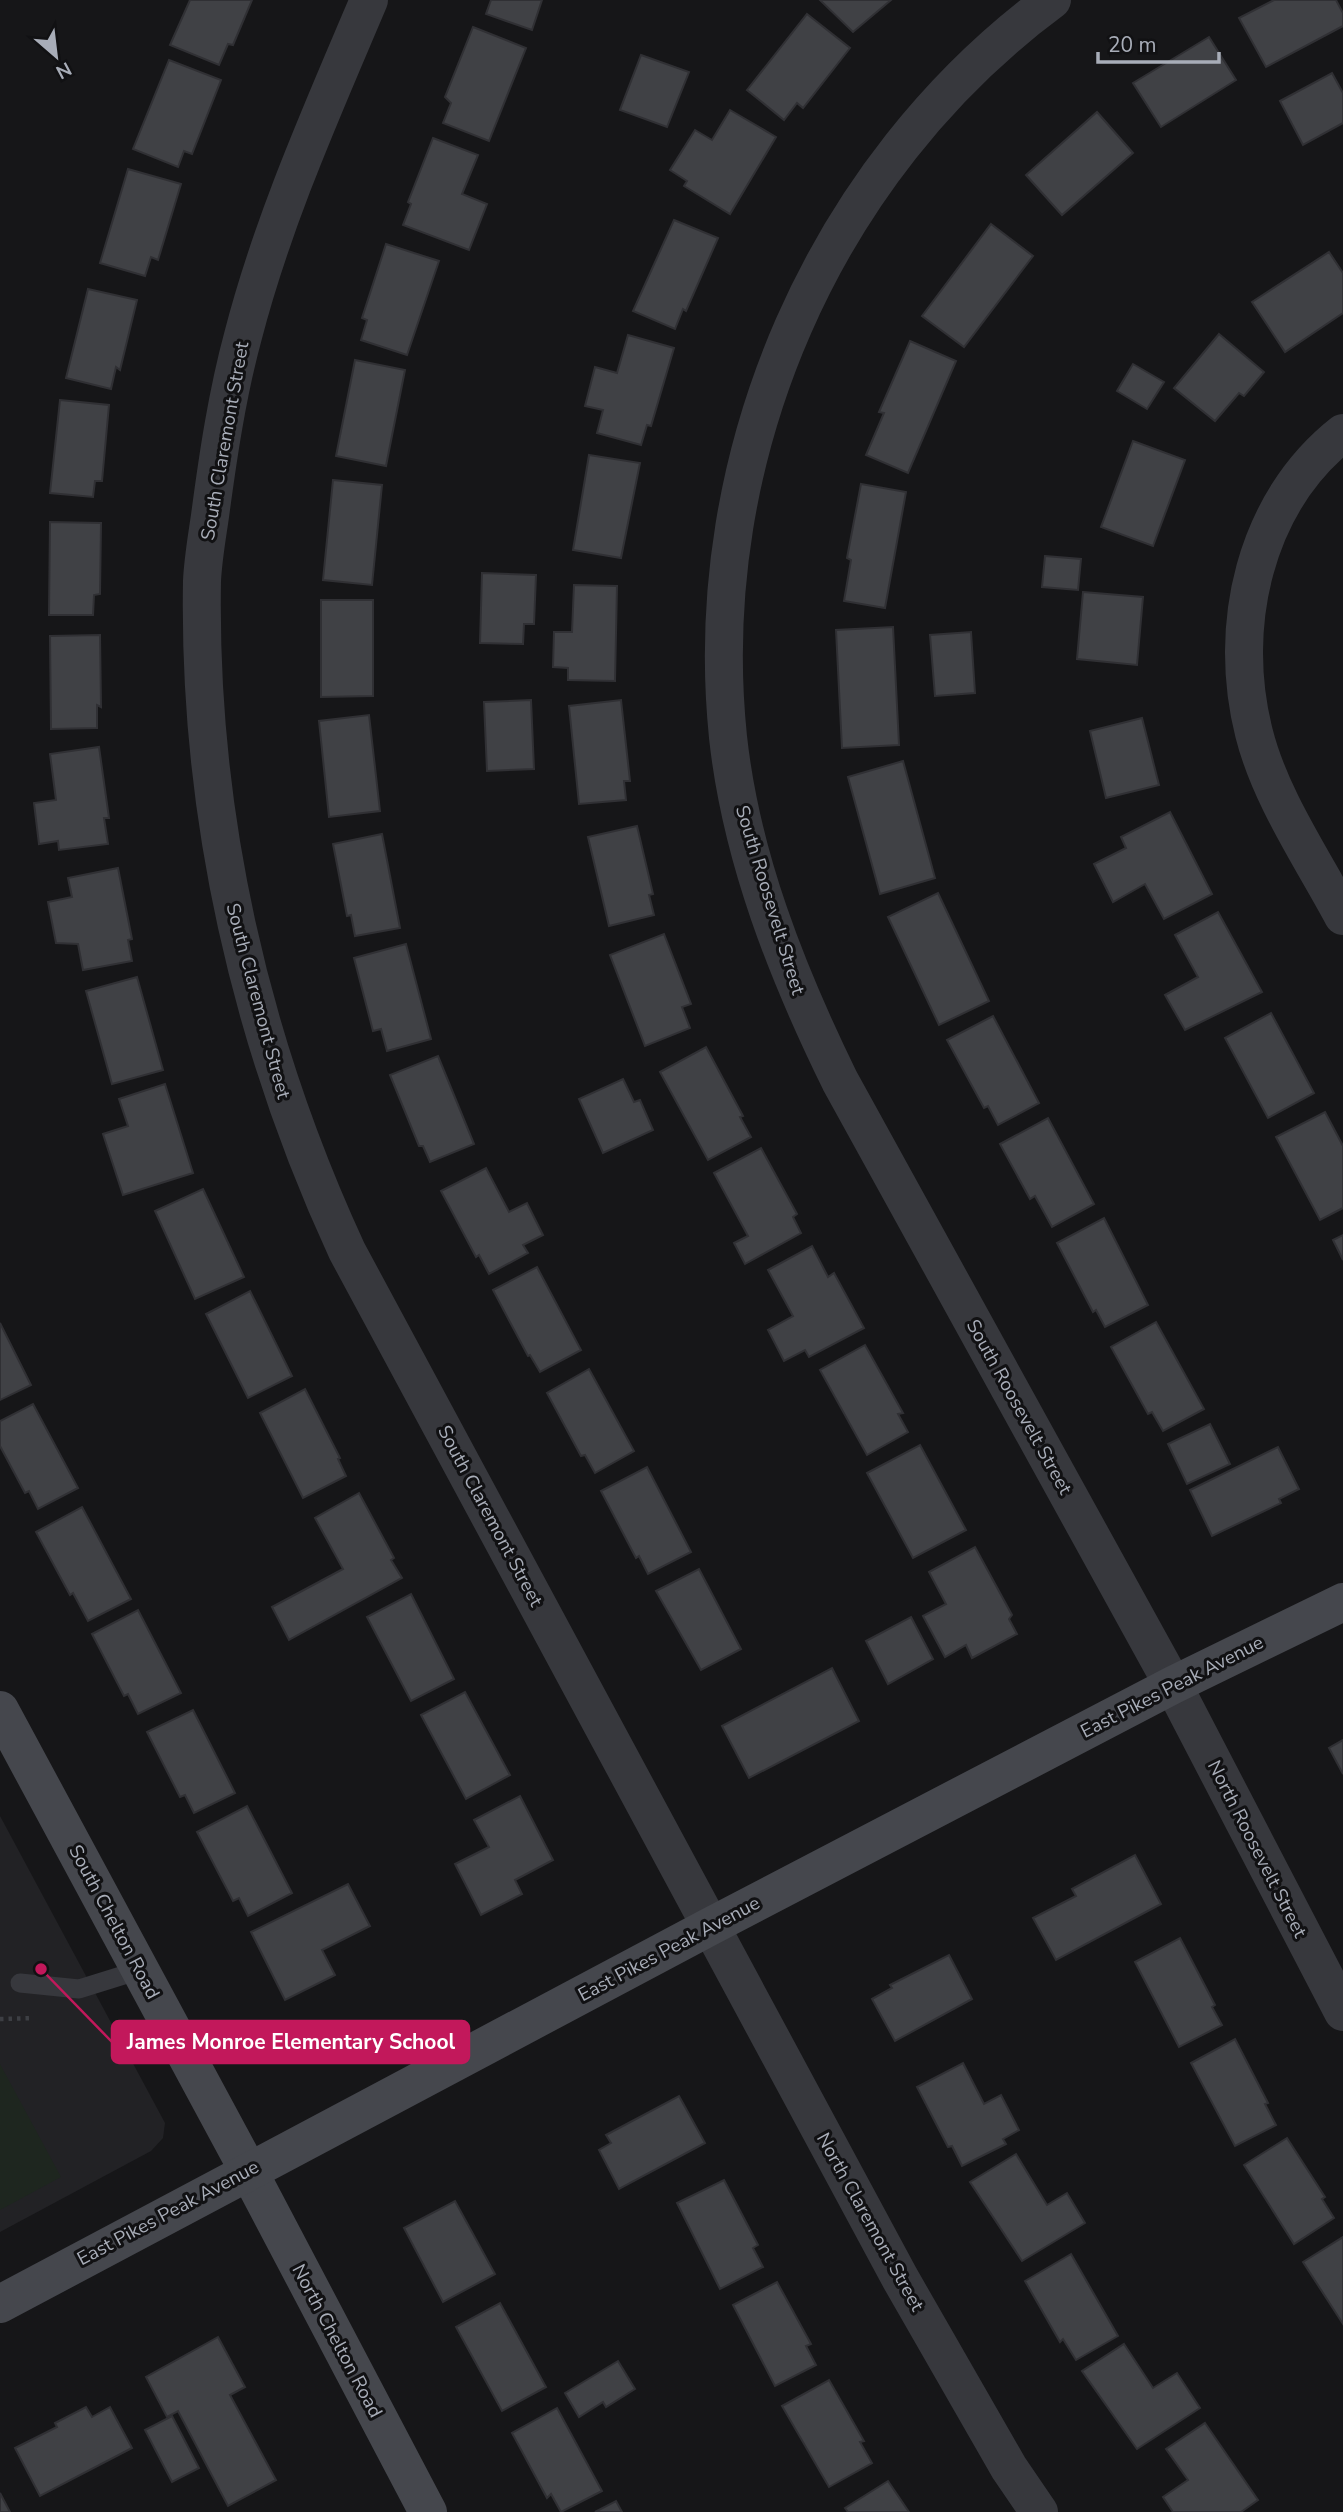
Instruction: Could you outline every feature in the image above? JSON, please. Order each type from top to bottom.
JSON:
[{"type":"main road","name":"East Pikes Peak Avenue","points":[[0,2304],[711,1926],[1173,1685],[1343,1602]]},
{"type":"main road","name":"South Chelton Road","points":[[0,1710],[248,2170]]},
{"type":"main road","name":"North Chelton Road","points":[[248,2170],[428,2512]]},
{"type":"street","name":"South Claremont Street","points":[[369,0],[289,191],[263,265],[242,338],[216,471],[202,578],[205,675],[214,791],[228,892],[251,992],[282,1094],[312,1175],[342,1240],[711,1926]]},
{"type":"street","name":"South Roosevelt Street","points":[[1052,0],[972,68],[916,129],[870,186],[833,243],[800,308],[773,374],[750,454],[725,602],[723,673],[736,791],[776,933],[802,1004],[840,1081],[1173,1685]]},
{"type":"street","points":[[1343,433],[1304,471],[1278,511],[1259,553],[1247,605],[1242,647],[1254,736],[1278,794],[1343,916]]},
{"type":"street","name":"North Roosevelt Street","points":[[1173,1685],[1343,2012]]},
{"type":"street","name":"North Claremont Street","points":[[711,1926],[906,2290],[1009,2468],[1039,2512]]},
{"type":"lane","points":[[20,1983],[79,1989],[140,1970]]},
{"type":"shaded area","points":[[0,1816],[165,2123],[163,2138],[151,2151],[0,2232]]},
{"type":"shaded area","points":[[0,2064],[61,2177],[0,2210]]},
{"type":"building","points":[[190,0],[252,0],[233,45],[228,44],[219,65],[170,45]]},
{"type":"building","points":[[491,0],[542,0],[532,30],[486,14]]},
{"type":"building","points":[[820,0],[891,0],[853,32]]},
{"type":"building","points":[[1274,0],[1336,0],[1343,13],[1343,26],[1266,67],[1239,18]]},
{"type":"building","points":[[807,14],[850,48],[803,108],[797,103],[784,120],[747,90]]},
{"type":"building","points":[[473,27],[526,48],[489,141],[443,123],[451,103],[445,97]]},
{"type":"building","points":[[1209,37],[1236,80],[1161,127],[1133,83]]},
{"type":"building","points":[[641,55],[689,72],[667,127],[620,110]]},
{"type":"building","points":[[169,60],[221,80],[192,154],[184,151],[178,167],[133,149]]},
{"type":"building","points":[[1332,73],[1343,93],[1343,123],[1303,145],[1280,101]]},
{"type":"building","points":[[730,110],[776,137],[730,214],[684,186],[687,181],[670,170],[695,130],[712,140]]},
{"type":"building","points":[[1097,112],[1133,153],[1062,215],[1026,175]]},
{"type":"building","points":[[433,138],[478,155],[462,194],[487,204],[469,250],[403,225],[411,204],[408,202]]},
{"type":"building","points":[[128,169],[181,184],[158,260],[151,257],[145,276],[100,263]]},
{"type":"building","points":[[674,220],[718,238],[686,311],[683,309],[675,329],[633,311]]},
{"type":"building","points":[[991,224],[1033,256],[964,347],[922,316]]},
{"type":"building","points":[[386,244],[439,261],[407,355],[361,340],[367,320],[362,318]]},
{"type":"building","points":[[1329,252],[1343,273],[1343,313],[1285,352],[1252,302]]},
{"type":"building","points":[[88,289],[137,300],[120,370],[116,367],[111,389],[66,378]]},
{"type":"building","points":[[1219,334],[1264,372],[1244,396],[1239,393],[1215,421],[1174,388]]},
{"type":"building","points":[[628,335],[674,348],[651,426],[647,425],[641,445],[597,433],[603,410],[585,406],[595,367],[617,373]]},
{"type":"building","points":[[910,341],[956,361],[908,473],[866,455],[884,413],[879,412]]},
{"type":"building","points":[[355,360],[405,370],[386,466],[336,456]]},
{"type":"building","points":[[1133,364],[1164,382],[1147,409],[1117,391]]},
{"type":"building","points":[[60,400],[109,405],[102,481],[95,481],[93,497],[50,493]]},
{"type":"building","points":[[1133,441],[1185,460],[1153,546],[1101,527]]},
{"type":"building","points":[[589,455],[640,463],[621,558],[573,550]]},
{"type":"building","points":[[333,480],[382,485],[372,585],[323,580]]},
{"type":"building","points":[[861,484],[906,492],[885,608],[844,601],[851,560],[847,558]]},
{"type":"building","points":[[50,522],[101,523],[100,594],[94,595],[93,615],[49,615]]},
{"type":"building","points":[[1045,556],[1081,559],[1078,590],[1042,587]]},
{"type":"building","points":[[482,573],[536,575],[534,624],[524,624],[523,644],[480,643]]},
{"type":"building","points":[[574,585],[617,586],[615,681],[568,680],[568,668],[553,667],[554,632],[572,632]]},
{"type":"building","points":[[1083,592],[1143,597],[1137,665],[1077,659]]},
{"type":"building","points":[[321,600],[373,600],[373,696],[321,697]]},
{"type":"building","points":[[893,627],[899,745],[842,748],[836,630]]},
{"type":"building","points":[[971,632],[975,693],[935,696],[930,635]]},
{"type":"building","points":[[100,635],[101,707],[97,705],[97,728],[51,729],[50,636]]},
{"type":"building","points":[[531,700],[534,769],[487,771],[484,702]]},
{"type":"building","points":[[621,700],[630,781],[624,781],[626,800],[579,804],[569,706]]},
{"type":"building","points":[[369,715],[380,811],[329,817],[319,721]]},
{"type":"building","points":[[1142,718],[1159,785],[1106,798],[1090,731]]},
{"type":"building","points":[[99,747],[109,818],[104,818],[108,844],[59,850],[58,841],[39,844],[34,803],[56,800],[50,754]]},
{"type":"building","points":[[903,761],[935,878],[880,894],[848,777]]},
{"type":"building","points":[[1170,812],[1212,894],[1164,919],[1145,884],[1113,902],[1094,864],[1126,848],[1121,837]]},
{"type":"building","points":[[637,826],[653,894],[649,895],[654,915],[609,926],[588,837]]},
{"type":"building","points":[[382,834],[400,928],[355,936],[351,915],[347,916],[333,844]]},
{"type":"building","points":[[118,868],[132,939],[128,940],[132,961],[83,970],[78,944],[56,943],[48,902],[72,897],[68,878]]},
{"type":"building","points":[[938,893],[989,1001],[939,1025],[888,917]]},
{"type":"building","points":[[1218,912],[1262,992],[1185,1030],[1165,995],[1198,977],[1175,935]]},
{"type":"building","points":[[664,934],[691,1004],[682,1007],[690,1028],[645,1046],[610,955]]},
{"type":"building","points":[[406,944],[431,1039],[387,1051],[381,1029],[373,1031],[354,958]]},
{"type":"building","points":[[137,977],[163,1070],[112,1084],[86,991]]},
{"type":"building","points":[[1271,1013],[1314,1093],[1268,1118],[1225,1038]]},
{"type":"building","points":[[993,1016],[1039,1103],[998,1125],[988,1106],[984,1108],[947,1040]]},
{"type":"building","points":[[706,1047],[743,1116],[740,1117],[751,1137],[708,1160],[660,1072]]},
{"type":"building","points":[[438,1056],[474,1144],[430,1162],[423,1146],[419,1146],[390,1075]]},
{"type":"building","points":[[623,1079],[634,1102],[640,1100],[653,1130],[603,1153],[579,1099]]},
{"type":"building","points":[[165,1084],[193,1173],[123,1195],[103,1134],[128,1126],[119,1099]]},
{"type":"building","points":[[1325,1112],[1343,1146],[1343,1208],[1320,1220],[1276,1137]]},
{"type":"building","points":[[1048,1118],[1094,1204],[1052,1227],[1035,1196],[1030,1199],[1000,1144]]},
{"type":"building","points":[[761,1148],[797,1214],[793,1217],[801,1233],[745,1264],[734,1243],[748,1236],[714,1173]]},
{"type":"building","points":[[486,1168],[509,1212],[527,1203],[543,1235],[523,1245],[528,1253],[489,1274],[479,1255],[476,1257],[441,1191]]},
{"type":"building","points":[[203,1189],[244,1277],[195,1299],[155,1211]]},
{"type":"building","points":[[1104,1218],[1148,1305],[1105,1327],[1096,1310],[1093,1312],[1057,1243]]},
{"type":"building","points":[[1343,1235],[1343,1260],[1333,1240]]},
{"type":"building","points":[[812,1246],[828,1277],[834,1273],[864,1328],[809,1357],[805,1350],[784,1361],[768,1330],[793,1316],[768,1270]]},
{"type":"building","points":[[537,1267],[581,1350],[540,1372],[530,1355],[528,1356],[493,1290]]},
{"type":"building","points":[[250,1291],[292,1376],[248,1398],[206,1314]]},
{"type":"building","points":[[1156,1322],[1204,1409],[1163,1431],[1152,1412],[1148,1414],[1111,1347]]},
{"type":"building","points":[[0,1323],[31,1385],[0,1400]]},
{"type":"building","points":[[865,1345],[903,1413],[898,1414],[908,1432],[867,1455],[820,1370]]},
{"type":"building","points":[[589,1369],[634,1451],[595,1473],[585,1455],[581,1456],[547,1393]]},
{"type":"building","points":[[305,1389],[340,1458],[338,1459],[346,1476],[303,1498],[260,1413]]},
{"type":"building","points":[[33,1404],[78,1488],[38,1509],[29,1491],[25,1493],[0,1446],[0,1421]]},
{"type":"building","points":[[1210,1424],[1230,1464],[1187,1484],[1168,1444]]},
{"type":"building","points":[[920,1445],[966,1530],[913,1558],[867,1473]]},
{"type":"building","points":[[1278,1447],[1299,1489],[1279,1499],[1281,1503],[1212,1536],[1190,1490]]},
{"type":"building","points":[[647,1467],[691,1552],[648,1574],[639,1556],[636,1558],[601,1491]]},
{"type":"building","points":[[359,1493],[402,1578],[289,1640],[272,1607],[343,1569],[315,1518]]},
{"type":"building","points":[[82,1507],[131,1599],[88,1621],[73,1593],[70,1595],[36,1532]]},
{"type":"building","points":[[975,1547],[1012,1615],[1009,1619],[1017,1634],[972,1658],[966,1645],[945,1657],[923,1616],[946,1604],[929,1572]]},
{"type":"building","points":[[699,1569],[741,1649],[701,1670],[656,1591]]},
{"type":"building","points":[[411,1594],[454,1679],[411,1701],[367,1617]]},
{"type":"building","points":[[138,1610],[181,1693],[138,1714],[128,1694],[124,1696],[92,1634]]},
{"type":"building","points":[[911,1617],[933,1659],[888,1684],[866,1641]]},
{"type":"building","points":[[832,1668],[859,1721],[749,1778],[722,1726]]},
{"type":"building","points":[[465,1692],[510,1775],[466,1799],[421,1715]]},
{"type":"building","points":[[193,1710],[235,1793],[194,1813],[185,1795],[180,1797],[147,1732]]},
{"type":"building","points":[[1343,1740],[1343,1774],[1329,1748]]},
{"type":"building","points":[[520,1796],[553,1860],[515,1880],[522,1894],[481,1915],[455,1864],[489,1847],[474,1820]]},
{"type":"building","points":[[247,1806],[292,1893],[248,1916],[239,1898],[233,1901],[197,1832]]},
{"type":"building","points":[[1135,1855],[1161,1904],[1056,1960],[1033,1918],[1076,1896],[1072,1889]]},
{"type":"building","points":[[348,1884],[370,1926],[322,1950],[335,1975],[285,2000],[251,1932]]},
{"type":"building","points":[[1180,1938],[1215,2005],[1212,2007],[1222,2025],[1179,2047],[1135,1962]]},
{"type":"building","points":[[949,1955],[972,1999],[895,2041],[872,1999],[892,1988],[890,1985]]},
{"type":"building","points":[[1235,2039],[1268,2103],[1265,2104],[1276,2125],[1235,2146],[1191,2063]]},
{"type":"building","points":[[963,2063],[984,2104],[1001,2095],[1019,2130],[1003,2139],[1006,2144],[962,2166],[952,2146],[948,2147],[917,2087]]},
{"type":"building","points":[[679,2096],[705,2143],[619,2189],[599,2150],[611,2143],[606,2135]]},
{"type":"building","points":[[1287,2138],[1325,2197],[1322,2199],[1334,2218],[1294,2244],[1244,2165]]},
{"type":"building","points":[[1016,2154],[1047,2205],[1067,2193],[1085,2223],[1022,2261],[970,2182]]},
{"type":"building","points":[[724,2180],[758,2245],[753,2248],[763,2267],[720,2289],[677,2203]]},
{"type":"building","points":[[455,2201],[495,2274],[443,2302],[404,2228]]},
{"type":"building","points":[[1343,2237],[1343,2324],[1303,2262]]},
{"type":"building","points":[[1071,2254],[1118,2336],[1076,2360],[1063,2339],[1060,2342],[1025,2281]]},
{"type":"building","points":[[777,2282],[811,2344],[806,2346],[816,2365],[775,2386],[733,2305]]},
{"type":"building","points":[[500,2303],[546,2387],[502,2411],[456,2327]]},
{"type":"building","points":[[218,2337],[245,2387],[230,2395],[276,2480],[228,2506],[178,2411],[167,2417],[146,2377]]},
{"type":"building","points":[[1124,2344],[1153,2388],[1177,2373],[1200,2408],[1137,2449],[1082,2371]]},
{"type":"building","points":[[618,2361],[635,2389],[606,2407],[603,2402],[579,2417],[565,2393]]},
{"type":"building","points":[[829,2380],[864,2441],[860,2442],[872,2463],[829,2487],[782,2406]]},
{"type":"building","points":[[86,2407],[92,2417],[110,2407],[132,2448],[40,2496],[15,2448],[57,2427],[55,2423]]},
{"type":"building","points":[[557,2408],[602,2491],[561,2512],[551,2494],[547,2498],[512,2433]]},
{"type":"building","points":[[172,2416],[199,2468],[172,2482],[145,2430]]},
{"type":"building","points":[[1205,2423],[1258,2500],[1241,2512],[1173,2512],[1163,2497],[1188,2480],[1166,2449]]},
{"type":"building","points":[[888,2481],[909,2512],[848,2512],[845,2508]]},
{"type":"building","points":[[0,2493],[10,2512],[0,2512]]},
{"type":"building","points":[[616,2501],[622,2512],[595,2512]]},
{"type":"place","name":"James Monroe Elementary School","points":[[41,1969]]}]
